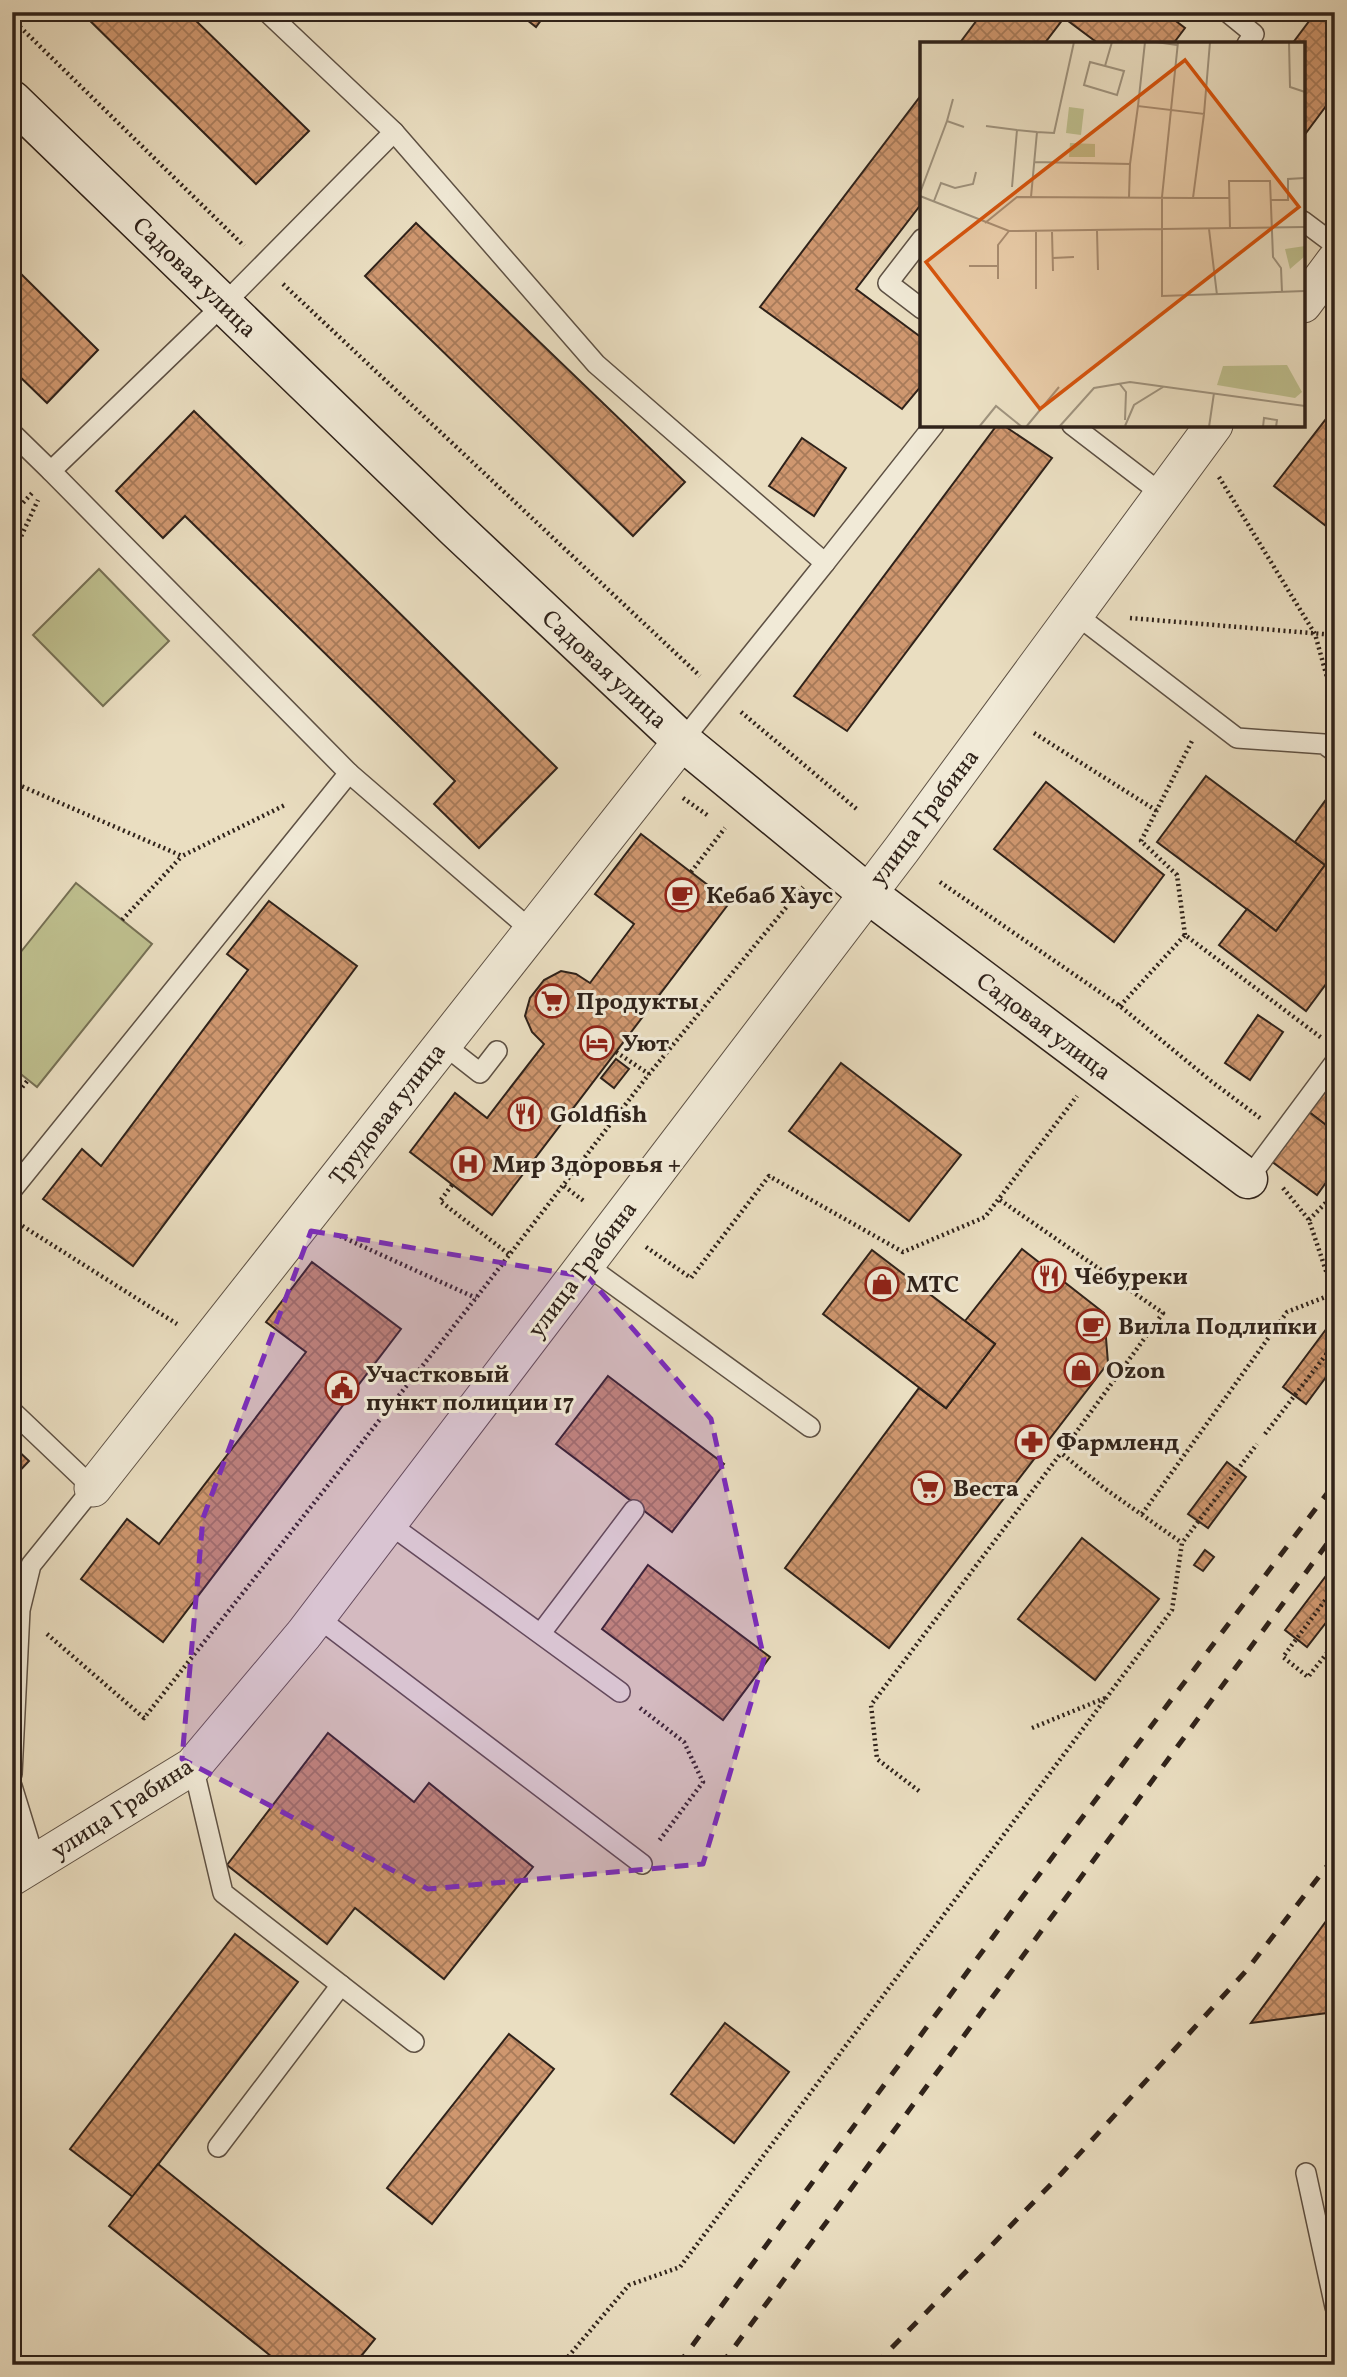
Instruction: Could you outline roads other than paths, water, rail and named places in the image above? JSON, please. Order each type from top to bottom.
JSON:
[{"type":"street","name":"Садовая улица","points":[[12,100],[457,530],[682,741],[867,893],[1248,1179]]},
{"type":"street","points":[[1305,301],[1335,261]]},
{"type":"street","name":"улица Грабина","points":[[24,1871],[193,1766],[317,1617],[867,893],[1207,435]]},
{"type":"street","name":"Трудовая улица","points":[[93,1488],[682,741]]},
{"type":"lane","points":[[267,12],[394,132],[596,364],[825,563]]},
{"type":"lane","points":[[1227,12],[1254,34],[1248,42]]},
{"type":"lane","points":[[51,471],[224,304],[394,132]]},
{"type":"lane","points":[[1305,223],[1335,245]]},
{"type":"lane","points":[[920,242],[888,283],[920,307]]},
{"type":"lane","points":[[682,741],[932,427]]},
{"type":"lane","points":[[1075,427],[1162,494]]},
{"type":"lane","points":[[12,433],[349,772],[532,930]]},
{"type":"lane","points":[[1074,613],[1237,738],[1324,744],[1335,752]]},
{"type":"lane","points":[[12,1191],[349,772]]},
{"type":"lane","points":[[443,1044],[480,1073],[497,1051]]},
{"type":"lane","points":[[1248,1179],[1335,1062]]},
{"type":"lane","points":[[585,1264],[810,1427]]},
{"type":"lane","points":[[12,1411],[93,1488],[31,1565],[20,1610],[12,1774]]},
{"type":"lane","points":[[541,1633],[634,1510]]},
{"type":"lane","points":[[388,1523],[620,1692]]},
{"type":"lane","points":[[317,1617],[642,1864]]},
{"type":"lane","points":[[193,1766],[223,1893],[414,2042]]},
{"type":"lane","points":[[12,1786],[24,1871]]},
{"type":"lane","points":[[218,2147],[341,1985]]},
{"type":"lane","points":[[1306,2173],[1335,2307]]},
{"type":"railway","points":[[678,2365],[1032,1884],[1335,1483]]},
{"type":"railway","points":[[721,2365],[1335,1533]]},
{"type":"railway","points":[[875,2365],[1061,2174],[1246,1971],[1335,1856]]},
{"type":"place","name":"Кебаб Хаус","points":[[682,895]]},
{"type":"place","name":"Продукты","points":[[552,1001]]},
{"type":"place","name":"Уют","points":[[597,1043]]},
{"type":"place","name":"Goldfish","points":[[525,1114]]},
{"type":"place","name":"Мир Здоровья +","points":[[468,1164]]},
{"type":"place","name":"Чебуреки","points":[[1049,1276]]},
{"type":"place","name":"МТС","points":[[882,1284]]},
{"type":"place","name":"Вилла Подлипки","points":[[1093,1326]]},
{"type":"place","name":"Ozon","points":[[1081,1370]]},
{"type":"place","name":"Участковый пункт полиции 17","points":[[342,1388]]},
{"type":"place","name":"Фармленд","points":[[1032,1442]]},
{"type":"place","name":"Веста","points":[[928,1488]]}]
